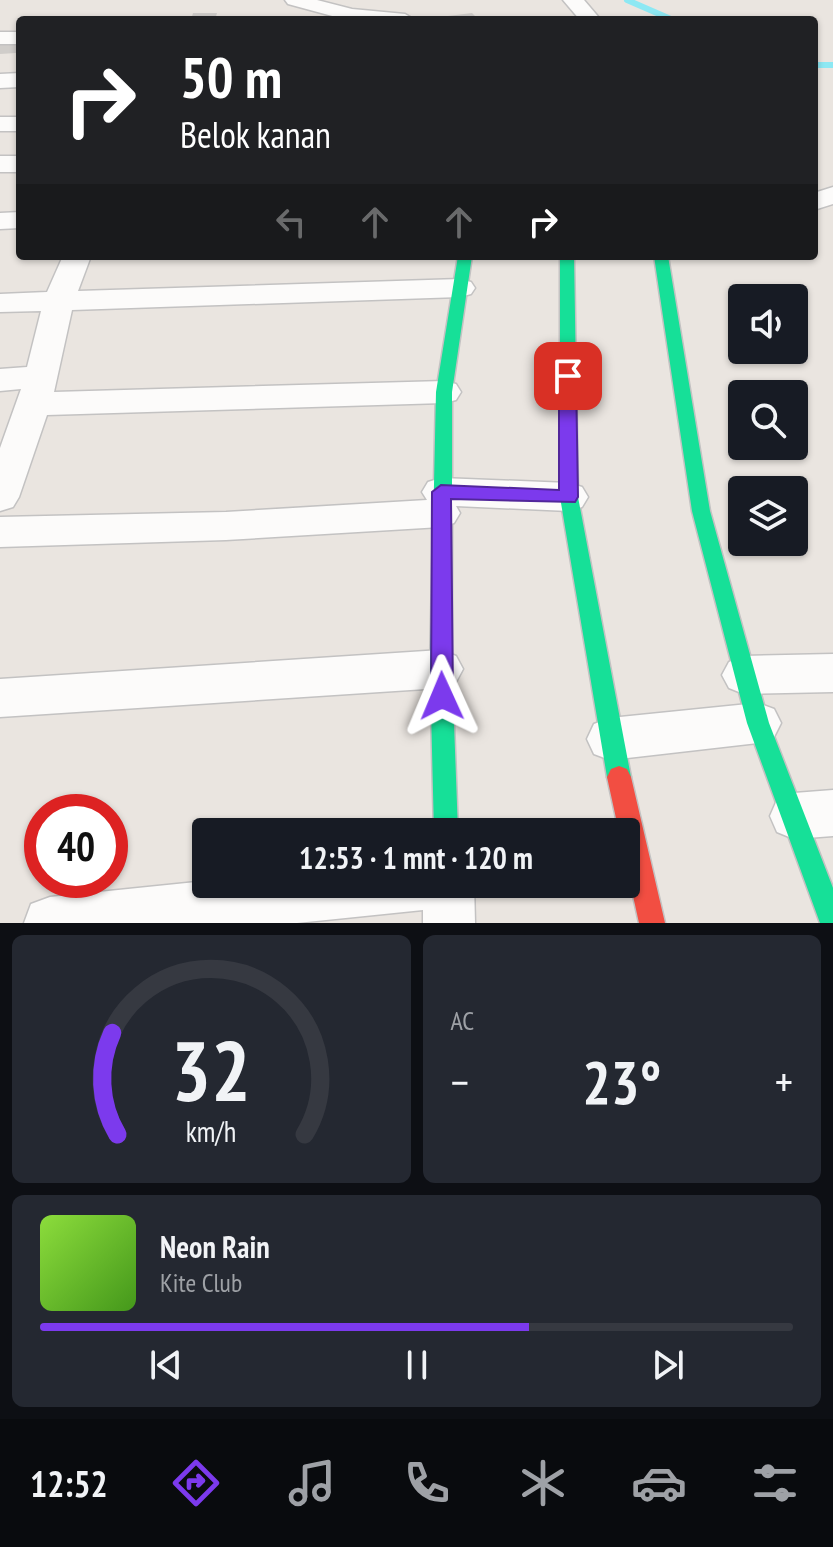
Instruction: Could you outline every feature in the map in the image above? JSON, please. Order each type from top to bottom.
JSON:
[{"type":"street","points":[[295,0],[362,16]]},
{"type":"street","points":[[573,0],[587,16]]},
{"type":"street","points":[[0,497],[37,390],[59,301],[75,260]]},
{"type":"street","points":[[446,818],[441,669],[444,392],[464,260]]},
{"type":"street","points":[[567,260],[569,497],[610,739],[652,923]]},
{"type":"street","points":[[662,260],[701,511],[758,723],[814,815],[833,922]]},
{"type":"street","points":[[0,303],[460,288]]},
{"type":"street","points":[[0,380],[37,390],[444,392]]},
{"type":"street","points":[[0,532],[226,526],[441,502],[569,497]]},
{"type":"street","points":[[0,698],[441,669]]},
{"type":"street","points":[[744,675],[833,673]]},
{"type":"street","points":[[610,739],[758,723]]},
{"type":"street","points":[[50,923],[290,898]]},
{"type":"street","points":[[448,898],[449,923]]},
{"type":"building","points":[[193,13],[217,13],[216,16],[192,16]]},
{"type":"building","points":[[472,13],[475,16],[448,16]]},
{"type":"building","points":[[16,44],[16,53],[0,54],[0,45]]},
{"type":"waterway","points":[[627,0],[664,16]]},
{"type":"waterway","points":[[818,65],[833,65]]},
{"type":"traffic: fast","points":[[446,818],[441,669],[444,392],[464,260]]},
{"type":"traffic: fast","points":[[567,260],[569,497],[619,777]]},
{"type":"traffic: fast","points":[[662,260],[701,511],[758,723],[833,922]]},
{"type":"traffic: jam","points":[[619,777],[652,923]]},
{"type":"route","points":[[442,696],[441,492],[569,497],[568,376]]}]
